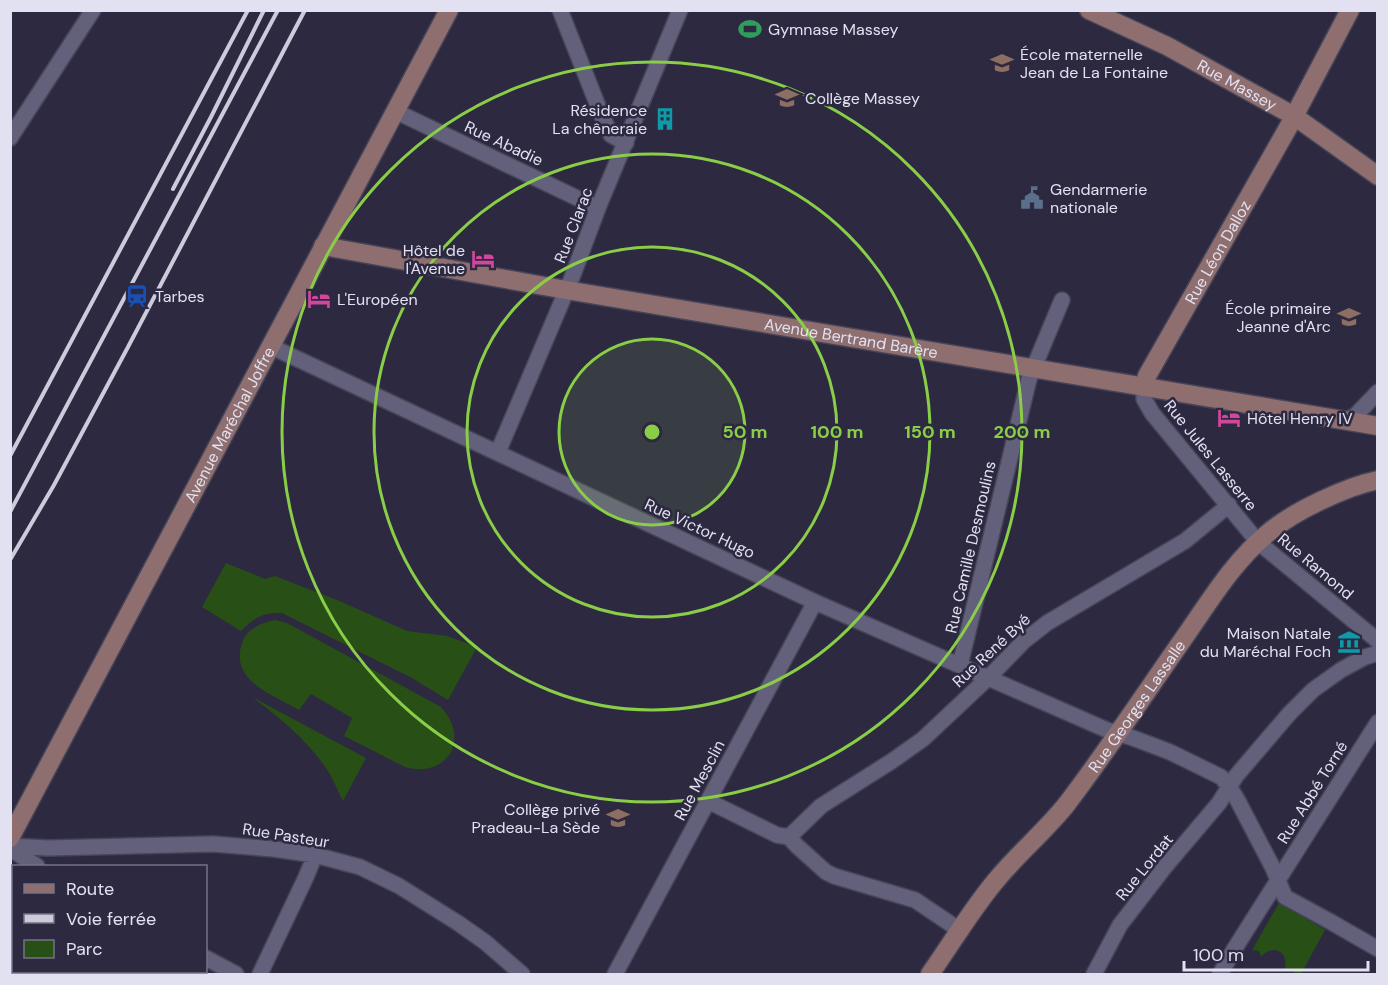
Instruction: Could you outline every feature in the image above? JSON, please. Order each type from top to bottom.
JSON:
[{"type":"main road","name":"Avenue Maréchal Joffre","points":[[10,838],[449,10]]},
{"type":"main road","name":"Rue Massey","points":[[1089,10],[1167,46],[1294,117],[1377,176]]},
{"type":"main road","name":"Rue Léon Dalloz","points":[[1144,387],[1147,376],[1294,117],[1350,10]]},
{"type":"main road","name":"Avenue Bertrand Barère","points":[[323,246],[566,290],[1377,426]]},
{"type":"main road","name":"Rue Georges Lassalle","points":[[930,975],[996,880],[1065,806],[1222,582],[1258,542],[1274,528],[1307,508],[1361,483],[1377,480]]},
{"type":"street","points":[[10,138],[93,10]]},
{"type":"street","points":[[560,10],[611,135],[626,143]]},
{"type":"street","name":"Rue Clarac","points":[[498,452],[680,10]]},
{"type":"street","name":"Rue Abadie","points":[[395,111],[598,208]]},
{"type":"street","name":"Rue Camille Desmoulins","points":[[960,665],[1029,379],[1062,300]]},
{"type":"street","name":"Rue Victor Hugo","points":[[270,346],[815,602],[1107,730],[1170,752],[1221,777],[1229,786]]},
{"type":"street","name":"Rue Jules Lasserre","points":[[1144,387],[1144,399],[1152,413],[1258,542]]},
{"type":"street","points":[[1346,420],[1355,416],[1377,392]]},
{"type":"street","name":"Rue René Byé","points":[[789,837],[821,806],[923,739],[1024,641],[1047,622],[1185,541],[1229,506]]},
{"type":"street","name":"Rue Ramond","points":[[1258,542],[1377,641]]},
{"type":"street","name":"Rue Mesclin","points":[[615,975],[815,602]]},
{"type":"street","name":"Rue Lordat","points":[[1094,975],[1120,925],[1219,803],[1236,776],[1289,714],[1313,690],[1341,670],[1377,652]]},
{"type":"street","name":"Rue Abbé Torné","points":[[1220,975],[1377,722]]},
{"type":"street","points":[[1229,786],[1268,858],[1285,897],[1377,950]]},
{"type":"street","points":[[708,801],[777,835],[789,837],[826,872],[915,900],[961,931]]},
{"type":"street","name":"Rue Pasteur","points":[[10,848],[213,843],[315,855],[360,867],[399,886],[485,942],[522,975]]},
{"type":"street","points":[[10,848],[34,865]]},
{"type":"street","points":[[260,975],[315,855]]},
{"type":"street","points":[[207,959],[236,975]]},
{"type":"green space","points":[[226,563],[265,579],[275,576],[407,631],[447,636],[477,647],[448,700],[410,677],[282,613],[259,617],[241,631],[202,607]]},
{"type":"green space","points":[[275,620],[287,623],[441,707],[450,719],[454,732],[454,743],[450,754],[443,762],[433,767],[420,769],[405,767],[344,736],[352,718],[311,694],[299,710],[256,685],[247,677],[242,667],[240,656],[242,643],[255,627]]},
{"type":"green space","points":[[252,697],[366,758],[343,801],[328,772],[310,748]]},
{"type":"green space","points":[[1279,903],[1325,930],[1301,974],[1285,969],[1285,958],[1279,951],[1270,951],[1261,957],[1259,951],[1252,950]]},
{"type":"railway","points":[[10,456],[248,10]]},
{"type":"railway","points":[[173,189],[264,10]]},
{"type":"railway","points":[[10,512],[278,10]]},
{"type":"railway","points":[[10,560],[54,485],[305,10]]},
{"type":"place","name":"Gymnase Massey","points":[[750,29]]},
{"type":"place","name":"École maternelle Jean de La Fontaine","points":[[1002,63]]},
{"type":"place","name":"Collège Massey","points":[[787,98]]},
{"type":"place","name":"Résidence La chêneraie","points":[[665,119]]},
{"type":"place","name":"Gendarmerie nationale","points":[[1032,198]]},
{"type":"place","name":"Hôtel de l'Avenue","points":[[483,259]]},
{"type":"place","name":"Tarbes","points":[[137,296]]},
{"type":"place","name":"L'Européen","points":[[319,299]]},
{"type":"place","name":"École primaire Jeanne d'Arc","points":[[1349,317]]},
{"type":"place","name":"Hôtel Henry IV","points":[[1229,418]]},
{"type":"place","name":"Maison Natale du Maréchal Foch","points":[[1349,642]]},
{"type":"place","name":"Collège privé Pradeau-La Sède","points":[[618,818]]}]
